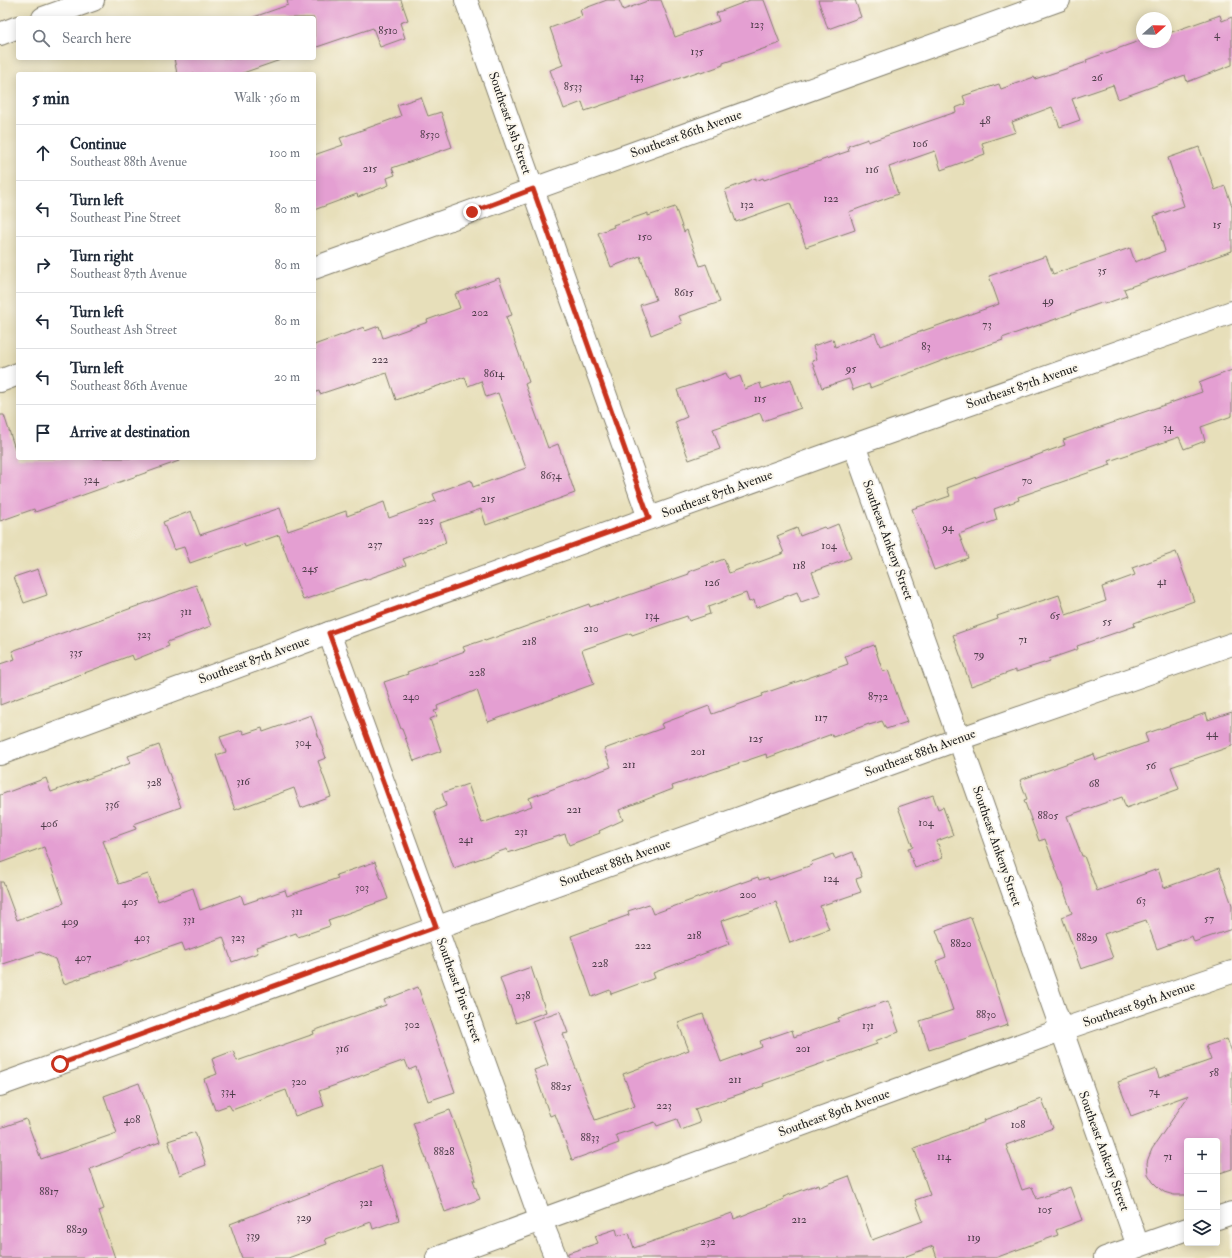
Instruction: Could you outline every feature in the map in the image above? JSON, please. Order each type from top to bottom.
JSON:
[{"type":"street","points":[[49,16],[93,0]]},
{"type":"street","name":"Southeast Ash Street","points":[[466,0],[649,518]]},
{"type":"street","name":"Southeast 86th Avenue","points":[[316,267],[1059,0]]},
{"type":"street","points":[[0,34],[16,28]]},
{"type":"street","name":"Southeast 87th Avenue","points":[[0,754],[329,633],[649,518],[1232,312]]},
{"type":"street","points":[[0,381],[16,375]]},
{"type":"street","name":"Southeast Ankeny Street","points":[[854,445],[1138,1246]]},
{"type":"street","name":"Southeast Pine Street","points":[[329,633],[541,1221],[556,1258]]},
{"type":"street","name":"Southeast 88th Avenue","points":[[0,1085],[959,739],[1232,644]]},
{"type":"street","name":"Southeast 89th Avenue","points":[[437,1258],[1061,1030],[1232,972]]},
{"type":"street","points":[[1220,1217],[1232,1213]]},
{"type":"street","points":[[1105,1258],[1184,1230]]},
{"type":"building","points":[[287,0],[401,0],[408,20],[400,23],[405,38],[380,47],[373,28],[316,47],[316,16],[257,16],[288,5]]},
{"type":"building","points":[[607,0],[619,0],[623,10],[650,0],[661,0],[675,37],[719,21],[716,13],[750,0],[764,0],[780,43],[723,63],[723,65],[701,73],[700,71],[585,111],[582,102],[564,109],[550,70],[563,65],[550,28],[582,16],[580,10]]},
{"type":"building","points":[[818,0],[855,0],[861,17],[828,29]]},
{"type":"building","points":[[1220,15],[1222,21],[1232,17],[1232,65],[1187,82],[1185,75],[1118,99],[1113,85],[1072,99],[1080,120],[1060,127],[1052,107],[1012,122],[1016,132],[982,143],[985,154],[941,170],[935,151],[889,167],[898,194],[849,212],[855,230],[806,247],[790,203],[736,222],[725,190],[756,178],[756,181],[763,178],[764,180],[849,151],[848,146],[868,139],[868,142],[956,112],[955,108],[966,104],[963,96],[999,84],[1001,89],[1034,77],[1035,79],[1087,62],[1086,60],[1136,42],[1136,48],[1172,48],[1172,32]]},
{"type":"building","points":[[174,60],[280,60],[246,72],[177,72]]},
{"type":"building","points":[[421,97],[428,116],[441,112],[452,147],[392,168],[395,175],[387,178],[389,185],[358,197],[357,194],[316,209],[316,154],[343,145],[340,138],[401,116],[397,105]]},
{"type":"building","points":[[1199,147],[1215,190],[1225,186],[1232,206],[1232,251],[1124,289],[1127,296],[1104,304],[1104,302],[1002,338],[1003,340],[952,357],[870,388],[869,384],[853,390],[849,379],[822,388],[812,361],[817,359],[813,346],[833,339],[835,347],[875,333],[880,346],[999,304],[989,276],[1046,256],[1053,274],[1130,248],[1135,262],[1165,251],[1154,216],[1184,206],[1168,158]]},
{"type":"building","points":[[675,207],[684,232],[687,230],[700,266],[706,264],[720,302],[679,316],[682,323],[651,335],[640,305],[656,300],[640,256],[611,267],[598,233],[614,227],[613,225],[648,213],[648,216]]},
{"type":"building","points":[[499,278],[512,315],[506,317],[529,382],[525,384],[548,448],[558,444],[575,493],[486,525],[481,509],[440,523],[446,543],[403,559],[406,565],[303,600],[279,535],[245,547],[244,544],[190,563],[184,547],[174,550],[163,522],[191,511],[200,535],[280,508],[288,531],[346,511],[347,516],[384,502],[389,518],[436,501],[433,494],[457,485],[471,480],[473,487],[526,468],[498,393],[486,397],[481,381],[468,386],[465,377],[396,400],[387,373],[320,394],[319,391],[316,392],[316,344],[364,327],[365,331],[379,326],[383,338],[428,322],[427,320],[460,308],[455,294]]},
{"type":"building","points":[[1232,370],[1232,416],[1201,427],[1205,441],[1184,449],[1179,437],[1109,461],[1111,465],[1018,497],[1019,500],[994,509],[997,520],[959,534],[968,558],[934,570],[912,509],[950,496],[947,488],[1065,445],[1063,440],[1202,392],[1199,383]]},
{"type":"building","points":[[726,373],[729,380],[740,376],[745,389],[760,383],[762,389],[791,379],[801,408],[763,421],[760,413],[713,429],[720,449],[689,460],[675,422],[687,417],[677,390]]},
{"type":"building","points":[[0,415],[4,415],[16,452],[16,460],[179,460],[35,512],[34,509],[0,521]]},
{"type":"building","points":[[838,524],[851,558],[812,572],[821,595],[801,602],[797,592],[756,608],[754,600],[749,602],[746,593],[708,607],[710,614],[689,621],[687,616],[582,650],[594,684],[488,722],[477,690],[437,706],[438,710],[434,711],[437,716],[430,719],[441,751],[414,761],[384,682],[465,651],[463,647],[484,640],[485,641],[589,604],[590,607],[605,602],[606,603],[689,574],[688,572],[724,559],[729,573],[784,553],[777,536],[797,528],[800,536],[824,527],[826,529]]},
{"type":"building","points":[[1176,552],[1194,601],[1134,623],[1135,626],[1077,646],[1078,649],[1049,659],[1050,661],[1016,672],[1016,670],[971,686],[953,635],[998,619],[997,616],[1059,595],[1066,615],[1106,601],[1102,587],[1135,575],[1132,568]]},
{"type":"building","points":[[38,569],[47,595],[24,603],[14,577]]},
{"type":"building","points":[[196,585],[211,626],[167,642],[169,646],[134,660],[132,655],[0,705],[0,664],[15,659],[12,651]]},
{"type":"building","points":[[874,645],[883,672],[888,670],[907,722],[886,729],[882,721],[833,737],[832,734],[767,758],[766,754],[672,786],[673,789],[619,810],[623,820],[599,831],[600,833],[569,845],[565,834],[508,853],[507,849],[454,868],[434,811],[446,806],[442,793],[468,784],[482,823],[532,806],[529,798],[611,767],[604,749],[663,728],[661,724],[709,706],[712,714],[763,696],[762,694],[848,664],[845,656]]},
{"type":"building","points":[[1232,712],[1232,746],[1171,767],[1179,789],[1126,808],[1122,797],[1067,816],[1097,891],[1158,869],[1164,888],[1219,868],[1232,905],[1232,929],[1194,942],[1192,936],[1157,949],[1146,920],[1104,934],[1113,958],[1081,969],[1062,917],[1072,913],[1045,839],[1039,841],[1024,800],[1027,799],[1020,780],[1094,754],[1096,760],[1148,742],[1145,734],[1206,713],[1208,720]]},
{"type":"building","points":[[311,715],[326,758],[318,761],[331,797],[301,808],[294,788],[235,810],[216,755],[226,752],[220,737],[242,730],[244,734],[262,728],[263,732]]},
{"type":"building","points":[[159,745],[181,807],[134,824],[136,829],[103,841],[119,884],[148,874],[158,901],[193,888],[200,910],[241,895],[244,904],[285,890],[287,896],[338,878],[336,875],[375,862],[388,899],[328,920],[330,926],[298,937],[296,933],[256,947],[258,953],[232,962],[223,937],[185,951],[182,943],[64,984],[55,959],[40,952],[0,965],[0,882],[3,882],[17,920],[64,903],[44,847],[0,863],[0,795],[46,778],[51,792],[131,763],[128,756]]},
{"type":"building","points":[[933,795],[938,809],[943,807],[953,835],[937,841],[943,858],[915,868],[908,848],[913,847],[898,807]]},
{"type":"building","points":[[853,852],[862,877],[856,879],[861,892],[820,906],[829,929],[790,943],[776,902],[721,921],[729,944],[653,973],[655,978],[611,994],[610,990],[592,997],[571,936],[629,915],[628,911],[649,904],[653,914],[741,882],[758,877],[759,880],[768,877],[769,880],[812,865],[811,862],[833,854],[835,859]]},
{"type":"building","points":[[971,917],[1008,1025],[929,1050],[920,1021],[953,1010],[936,961],[946,957],[936,930]]},
{"type":"building","points":[[531,967],[546,1012],[516,1023],[500,978]]},
{"type":"building","points":[[418,987],[455,1092],[428,1101],[416,1067],[409,1070],[405,1060],[319,1091],[324,1106],[295,1116],[286,1090],[232,1110],[229,1105],[215,1110],[204,1079],[217,1074],[212,1059],[233,1051],[237,1061],[314,1034],[313,1031],[386,1005],[384,1000]]},
{"type":"building","points":[[888,1001],[899,1032],[875,1041],[877,1044],[763,1084],[764,1086],[695,1109],[700,1123],[681,1130],[677,1119],[657,1126],[655,1122],[616,1135],[619,1143],[572,1160],[555,1114],[550,1116],[534,1070],[548,1065],[532,1021],[560,1011],[568,1033],[563,1034],[595,1120],[635,1106],[623,1074],[689,1050],[678,1023],[703,1014],[721,1062],[762,1047],[760,1041],[792,1030],[794,1037],[839,1021],[838,1018]]},
{"type":"building","points":[[1227,1039],[1232,1052],[1232,1169],[1220,1173],[1220,1138],[1184,1138],[1184,1195],[1174,1195],[1164,1192],[1153,1182],[1148,1174],[1147,1163],[1152,1149],[1189,1095],[1131,1116],[1118,1082],[1156,1069],[1159,1078],[1211,1060],[1206,1046]]},
{"type":"building","points":[[139,1083],[160,1142],[90,1169],[104,1209],[99,1211],[115,1258],[0,1258],[0,1128],[26,1119],[41,1159],[117,1133],[104,1096]]},
{"type":"building","points":[[1042,1099],[1053,1128],[1006,1145],[1022,1190],[1032,1187],[1037,1199],[1070,1187],[1082,1220],[1056,1230],[1058,1235],[995,1258],[937,1258],[933,1246],[901,1258],[568,1258],[568,1253],[598,1243],[595,1236],[616,1229],[618,1236],[629,1233],[634,1248],[732,1213],[734,1219],[784,1199],[783,1197],[819,1184],[820,1187],[849,1176],[872,1240],[923,1221],[915,1200],[930,1195],[914,1148]]},
{"type":"building","points":[[450,1110],[476,1180],[473,1180],[480,1199],[445,1212],[413,1123]]},
{"type":"building","points":[[195,1132],[206,1165],[180,1175],[168,1141]]},
{"type":"building","points":[[381,1166],[399,1220],[373,1229],[371,1222],[325,1239],[327,1244],[288,1258],[242,1258],[230,1224]]},
{"type":"route","points":[[60,1064],[436,927],[329,633],[649,518],[533,189],[472,212]]}]
